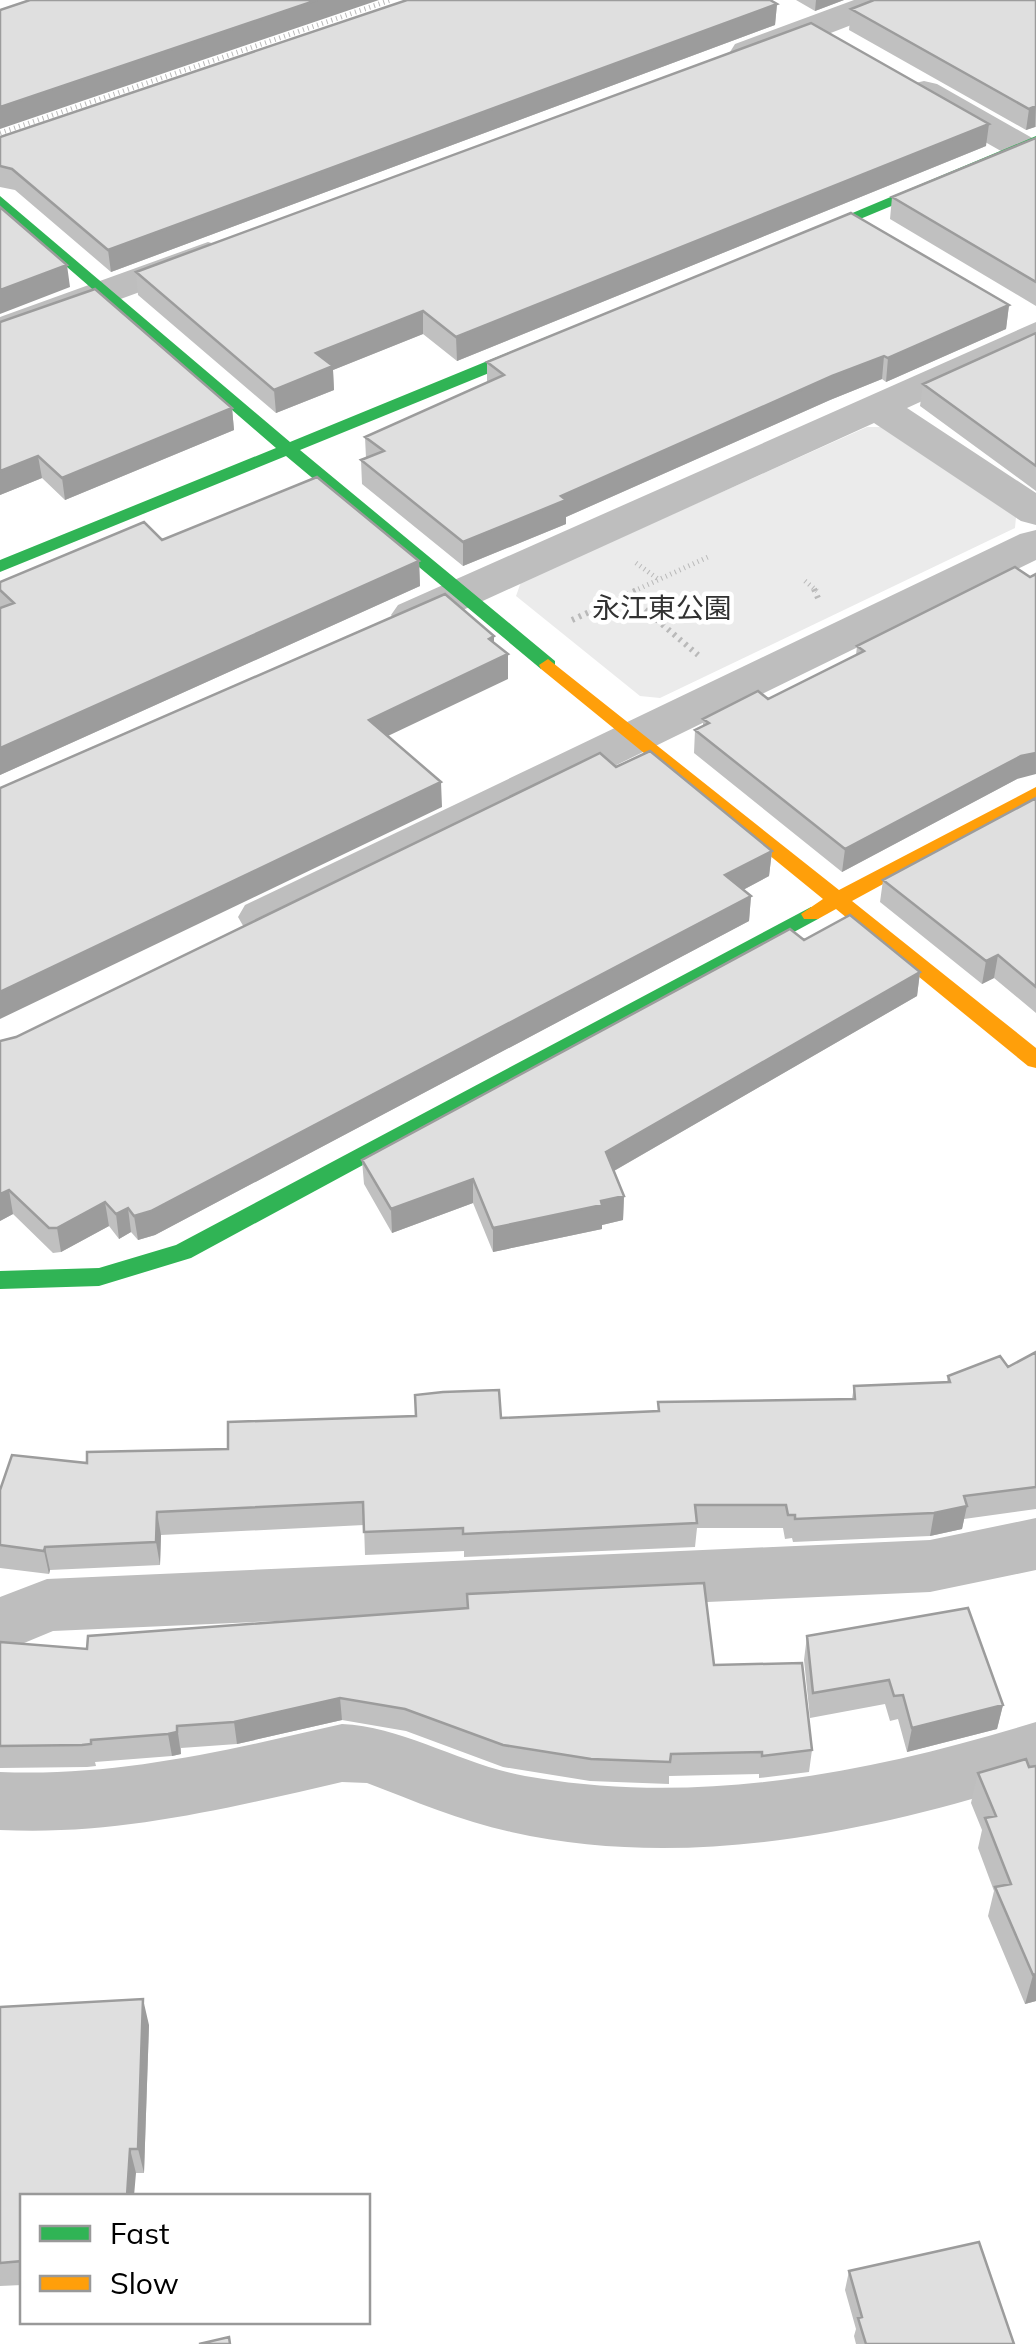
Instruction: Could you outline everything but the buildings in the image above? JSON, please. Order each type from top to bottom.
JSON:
[{"type":"street","points":[[718,63],[795,19],[886,0]]},
{"type":"street","points":[[795,19],[844,47]]},
{"type":"street","points":[[894,76],[1029,144]]},
{"type":"street","points":[[761,255],[1029,144]]},
{"type":"street","points":[[0,201],[104,293],[636,735],[1036,1060]]},
{"type":"street","points":[[852,217],[900,245]]},
{"type":"street","points":[[0,331],[234,244]]},
{"type":"street","points":[[1002,305],[1036,325]]},
{"type":"street","points":[[0,567],[578,330]]},
{"type":"street","points":[[382,629],[1036,334]]},
{"type":"street","points":[[876,406],[1036,512]]},
{"type":"street","points":[[214,941],[1036,543]]},
{"type":"street","points":[[0,1280],[99,1276],[183,1252],[1036,793]]},
{"type":"street","points":[[0,1626],[47,1605],[930,1566],[1036,1544]]},
{"type":"street","points":[[0,1801],[40,1805],[150,1792],[342,1753],[367,1754],[524,1806],[626,1818],[734,1816],[832,1806],[1036,1751]]},
{"type":"path","points":[[0,134],[391,0]]},
{"type":"path","points":[[564,624],[708,557]]},
{"type":"path","points":[[628,594],[703,658]]},
{"type":"green space","name":"永江東公園","points":[[867,427],[885,427],[1016,517],[1015,528],[660,698],[640,696],[516,596],[521,582]]},
{"type":"traffic: fast","points":[[789,243],[1036,141]]},
{"type":"traffic: fast","points":[[0,201],[254,421],[548,665]]},
{"type":"traffic: fast","points":[[0,567],[557,339]]},
{"type":"traffic: fast","points":[[0,1280],[99,1277],[183,1252],[811,914]]},
{"type":"traffic: slow","points":[[548,665],[1036,1060]]},
{"type":"traffic: slow","points":[[811,914],[1036,793]]}]
